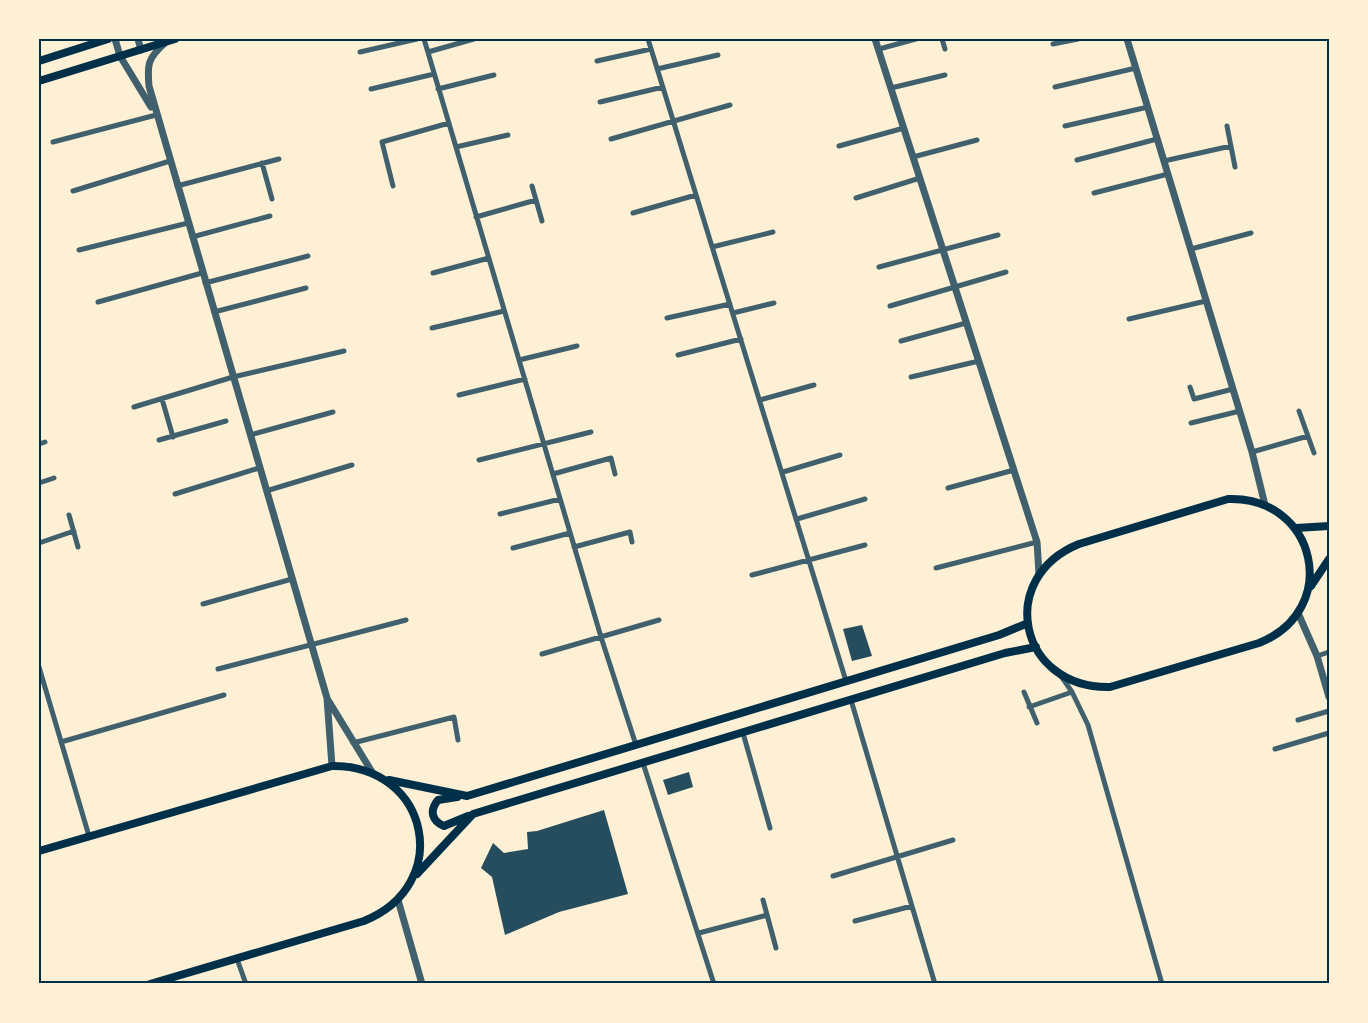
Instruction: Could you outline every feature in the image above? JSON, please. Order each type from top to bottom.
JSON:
[{"type":"main road","points":[[39,60],[108,39]]},
{"type":"main road","points":[[39,81],[171,40]]},
{"type":"main road","points":[[1308,590],[1310,564],[1307,551],[1296,528],[1277,511],[1265,505],[1240,499],[1228,499],[1068,548],[1057,555],[1039,574],[1029,597],[1028,623],[1036,647],[1047,663],[1061,676],[1084,686],[1122,685],[1270,639],[1281,632],[1298,613],[1308,590],[1329,559]]},
{"type":"main road","points":[[1296,528],[1329,526]]},
{"type":"main road","points":[[1028,623],[999,634],[467,796],[438,800],[434,805],[434,818],[444,826],[451,825],[472,814],[1005,653],[1036,647]]},
{"type":"main road","points":[[39,851],[332,766],[346,766],[372,772],[385,779],[405,798],[417,823],[420,850],[413,877]]},
{"type":"main road","points":[[385,779],[467,796]]},
{"type":"main road","points":[[150,984],[364,921],[388,909],[398,900],[413,877],[472,814]]},
{"type":"street","points":[[115,39],[120,56],[156,114]]},
{"type":"street","points":[[138,39],[141,50]]},
{"type":"street","points":[[360,52],[417,39]]},
{"type":"street","points":[[424,39],[601,637],[636,745]]},
{"type":"street","points":[[428,52],[474,39]]},
{"type":"street","points":[[648,39],[846,681]]},
{"type":"street","points":[[875,39],[1037,542],[1039,574]]},
{"type":"street","points":[[879,49],[916,39]]},
{"type":"street","points":[[942,39],[945,50]]},
{"type":"street","points":[[1053,44],[1078,39]]},
{"type":"street","points":[[1127,39],[1240,411],[1265,505]]},
{"type":"street","points":[[171,40],[153,54],[148,62],[149,86],[327,698],[332,766]]},
{"type":"street","points":[[597,61],[651,49]]},
{"type":"street","points":[[657,69],[718,55]]},
{"type":"street","points":[[1055,87],[1136,68]]},
{"type":"street","points":[[371,89],[434,74]]},
{"type":"street","points":[[438,89],[494,75]]},
{"type":"street","points":[[891,88],[945,75]]},
{"type":"street","points":[[600,102],[663,87]]},
{"type":"street","points":[[611,139],[730,105]]},
{"type":"street","points":[[1065,126],[1148,107]]},
{"type":"street","points":[[53,142],[156,114]]},
{"type":"street","points":[[393,186],[382,142],[449,123]]},
{"type":"street","points":[[1227,126],[1235,167]]},
{"type":"street","points":[[839,146],[904,128]]},
{"type":"street","points":[[456,147],[508,135]]},
{"type":"street","points":[[1077,160],[1157,139]]},
{"type":"street","points":[[913,157],[977,140]]},
{"type":"street","points":[[1164,161],[1231,146]]},
{"type":"street","points":[[177,186],[279,159]]},
{"type":"street","points":[[73,191],[170,161]]},
{"type":"street","points":[[262,163],[272,199]]},
{"type":"street","points":[[1094,193],[1168,174]]},
{"type":"street","points":[[856,198],[920,178]]},
{"type":"street","points":[[532,186],[542,221]]},
{"type":"street","points":[[633,213],[696,195]]},
{"type":"street","points":[[476,217],[536,200]]},
{"type":"street","points":[[192,237],[270,216]]},
{"type":"street","points":[[79,250],[188,224]]},
{"type":"street","points":[[712,247],[773,232]]},
{"type":"street","points":[[1191,249],[1251,232]]},
{"type":"street","points":[[879,267],[998,235]]},
{"type":"street","points":[[205,284],[308,256]]},
{"type":"street","points":[[433,273],[489,258]]},
{"type":"street","points":[[890,306],[1006,272]]},
{"type":"street","points":[[98,302],[202,273]]},
{"type":"street","points":[[214,312],[306,288]]},
{"type":"street","points":[[1129,319],[1206,301]]},
{"type":"street","points":[[733,312],[774,303]]},
{"type":"street","points":[[667,318],[730,304]]},
{"type":"street","points":[[432,328],[504,311]]},
{"type":"street","points":[[901,341],[966,323]]},
{"type":"street","points":[[678,355],[741,339]]},
{"type":"street","points":[[519,360],[577,346]]},
{"type":"street","points":[[134,407],[233,377],[344,351]]},
{"type":"street","points":[[910,377],[979,361]]},
{"type":"street","points":[[459,395],[525,379]]},
{"type":"street","points":[[760,400],[814,385]]},
{"type":"street","points":[[1190,387],[1194,399],[1233,390]]},
{"type":"street","points":[[162,399],[173,437]]},
{"type":"street","points":[[1191,423],[1240,411]]},
{"type":"street","points":[[1299,411],[1314,453]]},
{"type":"street","points":[[250,435],[333,412]]},
{"type":"street","points":[[159,440],[226,421]]},
{"type":"street","points":[[479,460],[591,432]]},
{"type":"street","points":[[1252,452],[1308,436]]},
{"type":"street","points":[[783,472],[840,455]]},
{"type":"street","points":[[553,474],[611,458],[615,474]]},
{"type":"street","points":[[266,491],[352,465]]},
{"type":"street","points":[[175,494],[259,468]]},
{"type":"street","points":[[948,488],[1014,470]]},
{"type":"street","points":[[39,483],[54,478]]},
{"type":"street","points":[[500,514],[560,499]]},
{"type":"street","points":[[797,519],[866,499]]},
{"type":"street","points":[[69,515],[78,546]]},
{"type":"street","points":[[39,543],[74,531]]},
{"type":"street","points":[[574,547],[630,532],[632,542]]},
{"type":"street","points":[[513,548],[570,533]]},
{"type":"street","points":[[936,568],[1037,542]]},
{"type":"street","points":[[752,575],[865,545]]},
{"type":"street","points":[[203,604],[292,579]]},
{"type":"street","points":[[1298,613],[1317,656],[1329,697]]},
{"type":"street","points":[[218,669],[406,620]]},
{"type":"street","points":[[542,654],[659,620]]},
{"type":"street","points":[[1317,656],[1329,652]]},
{"type":"street","points":[[39,667],[42,685],[89,836]]},
{"type":"street","points":[[1061,676],[1088,725],[1162,984]]},
{"type":"street","points":[[1024,692],[1037,723]]},
{"type":"street","points":[[1029,707],[1072,693]]},
{"type":"street","points":[[61,742],[224,695]]},
{"type":"street","points":[[327,698],[372,772]]},
{"type":"street","points":[[851,699],[935,984]]},
{"type":"street","points":[[1298,720],[1329,711]]},
{"type":"street","points":[[353,743],[454,717],[458,740]]},
{"type":"street","points":[[743,733],[770,828]]},
{"type":"street","points":[[1275,749],[1329,733]]},
{"type":"street","points":[[643,763],[714,984]]},
{"type":"street","points":[[833,876],[953,840]]},
{"type":"street","points":[[398,900],[422,984]]},
{"type":"street","points":[[763,900],[776,948]]},
{"type":"street","points":[[855,921],[912,906]]},
{"type":"street","points":[[699,933],[767,915]]},
{"type":"street","points":[[237,958],[246,984]]},
{"type":"building","points":[[862,625],[872,656],[852,661],[843,629]]},
{"type":"building","points":[[689,772],[693,787],[668,795],[663,780]]},
{"type":"building","points":[[604,810],[628,894],[559,912],[505,935],[492,877],[481,868],[493,843],[504,853],[528,849],[527,832]]}]
